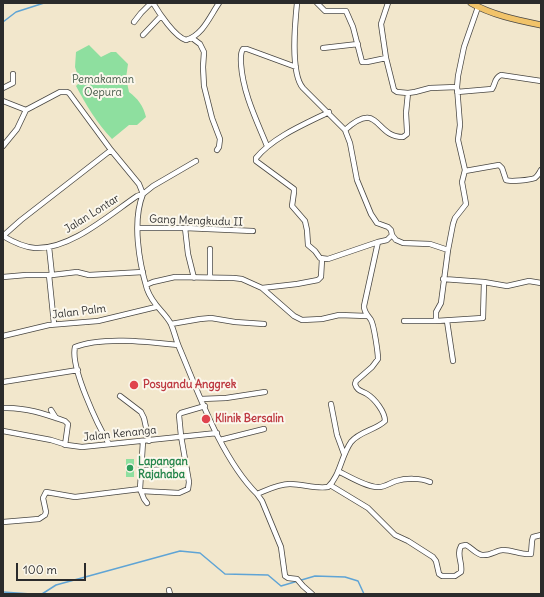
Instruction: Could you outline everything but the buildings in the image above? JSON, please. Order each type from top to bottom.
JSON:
[{"type":"main road","points":[[471,3],[512,19],[541,25]]},
{"type":"street","points":[[134,22],[141,12],[152,3],[161,16],[182,38],[186,40],[192,38],[203,28],[219,3]]},
{"type":"street","points":[[297,3],[294,38],[296,67],[301,85],[345,130],[350,143],[357,180],[371,214],[377,223],[388,227],[391,230],[392,235],[396,240],[403,243],[430,244],[448,250]]},
{"type":"street","points":[[317,3],[325,11],[346,11],[353,27],[361,59],[364,63],[386,58]]},
{"type":"street","points":[[388,3],[381,24],[386,58],[394,90],[397,92],[408,93],[430,88],[457,87]]},
{"type":"street","points":[[436,321],[436,312],[441,303],[443,280],[455,218],[466,204],[462,182],[465,171],[458,140],[460,125],[457,87],[464,47],[481,6]]},
{"type":"street","points":[[143,35],[161,16]]},
{"type":"street","points":[[192,38],[200,44],[204,52],[204,86],[212,118],[220,139],[219,147],[216,150]]},
{"type":"street","points":[[323,48],[358,44]]},
{"type":"street","points":[[267,146],[247,97],[242,71],[241,52],[243,49],[247,48],[296,67]]},
{"type":"street","points":[[3,88],[13,83],[13,74]]},
{"type":"street","points":[[457,92],[492,89],[495,80],[501,75],[541,82]]},
{"type":"street","points":[[3,146],[17,129],[26,110],[60,92],[67,92],[71,95],[110,150],[134,178],[143,194],[141,200],[138,236],[143,272],[149,293],[156,307],[171,324],[178,345],[204,406],[233,465],[262,501],[280,547],[285,576],[297,580],[312,594]]},
{"type":"street","points":[[345,130],[357,120],[367,118],[374,120],[385,132],[389,134],[400,138],[405,136],[407,130],[406,113],[408,93]]},
{"type":"street","points":[[3,101],[26,110]]},
{"type":"street","points":[[329,112],[300,126],[267,146],[256,158],[256,161],[293,187],[294,192],[292,206],[305,221],[308,245],[322,259],[328,259],[387,240],[392,235]]},
{"type":"street","points":[[3,236],[110,150]]},
{"type":"street","name":"Jalan Lontar","points":[[3,236],[18,244],[29,247],[49,247],[74,238],[153,186],[196,162]]},
{"type":"street","points":[[465,171],[499,165],[502,168],[506,180],[510,182],[534,178],[541,170]]},
{"type":"street","name":"Gang Mengkudu II","points":[[138,228],[185,228],[253,231]]},
{"type":"street","points":[[185,228],[188,254],[194,278]]},
{"type":"street","points":[[256,494],[285,484],[298,484],[322,488],[328,487],[338,471],[349,445],[356,437],[385,421],[384,415],[375,401],[358,390],[356,384],[356,381],[372,367],[378,359],[372,321],[367,316],[364,306],[378,242]]},
{"type":"street","points":[[49,247],[54,324]]},
{"type":"street","points":[[210,250],[210,277]]},
{"type":"street","points":[[262,288],[318,280],[321,277],[322,259]]},
{"type":"street","points":[[3,277],[51,275],[77,272],[89,275],[143,272]]},
{"type":"street","points":[[146,285],[175,277],[242,279],[262,288],[294,316],[302,320],[322,319],[338,315],[367,316]]},
{"type":"street","points":[[443,280],[484,282],[507,286],[529,281],[541,283]]},
{"type":"street","points":[[404,322],[484,318],[484,282]]},
{"type":"street","name":"Jalan Palm","points":[[3,336],[54,324],[98,321],[156,307]]},
{"type":"street","points":[[171,324],[211,318],[264,324]]},
{"type":"street","points":[[447,321],[453,361]]},
{"type":"street","points":[[109,444],[92,411],[78,370],[74,351],[75,347],[114,341],[178,345]]},
{"type":"street","points":[[3,382],[78,370]]},
{"type":"street","points":[[201,399],[233,397],[265,392]]},
{"type":"street","points":[[120,396],[141,412],[144,418],[149,441]]},
{"type":"street","points":[[331,404],[337,435],[344,454]]},
{"type":"street","points":[[3,522],[38,519],[43,517],[46,512],[43,498],[46,492],[75,497],[140,490],[170,493],[186,491],[189,486],[179,415],[180,413],[204,406]]},
{"type":"street","points":[[3,408],[36,411],[65,421],[68,424],[65,445]]},
{"type":"street","points":[[51,410],[56,418]]},
{"type":"street","points":[[220,440],[264,429]]},
{"type":"street","name":"Jalan Kenanga","points":[[3,431],[51,440],[65,445],[82,447],[217,433]]},
{"type":"street","points":[[143,441],[140,490],[147,503]]},
{"type":"street","points":[[141,470],[187,469]]},
{"type":"street","points":[[338,471],[374,487],[384,486],[398,480],[417,478],[430,482]]},
{"type":"street","points":[[330,485],[368,508],[395,535],[408,541],[433,557],[442,576],[455,576],[461,572],[462,567],[458,554],[461,546],[466,545],[483,555],[490,555],[500,550],[524,555],[531,554],[533,538],[541,535]]},
{"type":"green space","name":"Pemakaman Oepura","points":[[89,45],[101,57],[111,52],[116,52],[128,64],[126,78],[129,92],[140,103],[146,117],[137,125],[129,125],[112,139],[92,114],[76,86],[80,82],[75,67],[76,52]]},
{"type":"green space","name":"Lapangan Rajahaba","points":[[126,459],[134,459],[134,477],[126,477]]},
{"type":"waterway","points":[[3,22],[16,12],[44,3]]},
{"type":"waterway","points":[[42,594],[56,585],[180,551],[200,553],[225,574],[268,575],[281,586],[315,576],[345,577],[358,581],[364,594]]},
{"type":"waterway","points":[[3,592],[31,594]]},
{"type":"place","name":"Posyandu Anggrek","points":[[134,385]]},
{"type":"place","name":"Klinik Bersalin","points":[[206,419]]},
{"type":"place","name":"Lapangan Rajahaba","points":[[130,468]]}]
